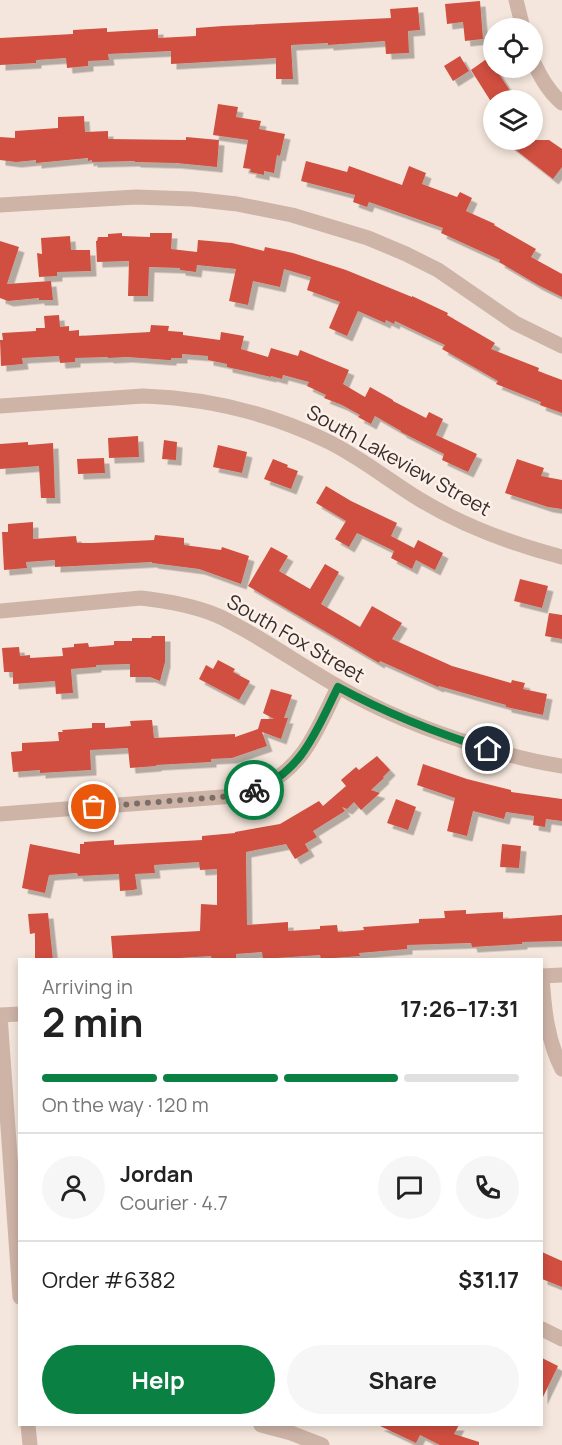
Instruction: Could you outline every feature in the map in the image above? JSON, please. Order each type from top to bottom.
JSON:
[{"type":"street","points":[[516,0],[520,18]]},
{"type":"street","points":[[541,78],[562,103]]},
{"type":"street","points":[[0,205],[136,197],[237,204],[292,215],[368,238],[430,266],[514,323],[562,346]]},
{"type":"street","name":"South Lakeview Street","points":[[0,406],[165,396],[202,400],[246,410],[288,424],[329,442],[361,460],[420,500],[459,521],[523,546],[562,557]]},
{"type":"street","name":"South Fox Street","points":[[0,611],[141,598],[188,605],[218,616],[338,687],[409,722],[504,754],[562,766]]},
{"type":"street","points":[[0,814],[234,796],[261,787],[294,764],[308,748],[338,687]]},
{"type":"street","points":[[543,976],[562,975]]},
{"type":"street","points":[[543,994],[549,1037],[562,1069]]},
{"type":"street","points":[[18,1014],[0,1015],[18,1246]]},
{"type":"street","points":[[543,1330],[562,1339]]},
{"type":"street","points":[[28,1426],[30,1445]]},
{"type":"street","points":[[265,1426],[322,1445]]},
{"type":"building","points":[[480,1],[483,39],[465,41],[463,22],[447,24],[445,4]]},
{"type":"building","points":[[418,7],[420,30],[408,31],[409,53],[386,54],[385,41],[291,45],[293,79],[276,79],[276,58],[171,64],[171,51],[108,54],[109,60],[88,61],[88,66],[67,68],[66,58],[36,60],[36,63],[0,65],[0,38],[73,34],[73,30],[107,28],[107,32],[158,29],[158,38],[196,36],[196,28],[391,18],[390,9]]},
{"type":"building","points":[[460,56],[469,71],[453,81],[444,66]]},
{"type":"building","points":[[483,61],[483,78],[502,78],[509,90],[484,90],[471,70]]},
{"type":"building","points":[[218,104],[238,107],[236,117],[261,121],[259,129],[285,134],[280,156],[277,155],[274,173],[264,171],[264,175],[243,168],[248,140],[213,135]]},
{"type":"building","points":[[84,116],[85,132],[108,131],[108,139],[186,140],[186,137],[219,140],[217,167],[135,161],[92,162],[92,160],[88,161],[88,158],[36,163],[36,160],[16,162],[0,160],[0,137],[15,138],[15,131],[58,128],[58,117]]},
{"type":"building","points":[[543,140],[549,140],[562,149],[562,167],[553,179],[516,150],[543,150]]},
{"type":"building","points":[[306,161],[347,172],[349,166],[402,185],[409,166],[426,173],[422,184],[457,197],[460,192],[472,198],[466,211],[495,224],[536,249],[531,257],[562,274],[562,297],[499,262],[500,260],[441,233],[443,228],[369,202],[367,207],[353,202],[355,195],[301,181]]},
{"type":"building","points":[[122,233],[122,236],[150,237],[150,233],[172,233],[171,249],[197,252],[198,240],[232,243],[264,251],[265,247],[293,253],[346,270],[412,296],[448,313],[447,315],[495,343],[491,349],[562,380],[562,413],[496,384],[498,381],[442,349],[445,345],[395,321],[394,324],[386,320],[385,323],[358,311],[347,336],[329,328],[340,302],[307,290],[311,277],[284,269],[280,287],[253,281],[248,305],[229,301],[236,269],[197,265],[196,272],[180,270],[180,268],[149,267],[148,296],[128,296],[129,261],[97,262],[96,241],[98,237]]},
{"type":"building","points":[[70,236],[71,250],[90,250],[91,271],[57,272],[57,276],[39,277],[37,253],[42,254],[41,238]]},
{"type":"building","points":[[0,241],[19,247],[7,284],[51,281],[53,300],[39,300],[39,298],[8,301],[0,298]]},
{"type":"building","points":[[59,315],[60,327],[69,326],[69,331],[79,330],[79,336],[150,332],[151,325],[169,326],[168,331],[220,340],[221,332],[244,336],[241,349],[268,357],[271,348],[298,356],[300,350],[349,370],[343,384],[365,397],[370,387],[426,418],[429,412],[443,419],[436,435],[477,454],[468,472],[442,460],[444,454],[375,416],[371,424],[342,405],[324,398],[326,395],[307,386],[309,382],[283,375],[282,379],[227,367],[227,364],[208,360],[208,356],[182,354],[182,358],[171,358],[171,360],[127,357],[75,358],[75,362],[60,363],[59,356],[22,358],[23,364],[1,366],[2,333],[36,331],[36,328],[45,328],[44,316]]},
{"type":"building","points":[[138,436],[139,457],[109,458],[108,438]]},
{"type":"building","points":[[164,440],[177,442],[176,460],[162,459]]},
{"type":"building","points":[[28,442],[28,445],[53,443],[55,498],[41,498],[39,466],[0,469],[0,444]]},
{"type":"building","points":[[218,445],[247,452],[242,473],[213,467]]},
{"type":"building","points":[[104,458],[105,473],[78,474],[77,459]]},
{"type":"building","points":[[273,459],[298,471],[291,489],[264,479]]},
{"type":"building","points":[[517,459],[544,468],[541,476],[562,480],[562,509],[548,507],[505,493]]},
{"type":"building","points":[[326,486],[397,523],[391,536],[414,548],[418,540],[443,553],[435,570],[416,560],[412,569],[391,558],[394,551],[357,533],[349,547],[335,539],[346,521],[316,503]]},
{"type":"building","points":[[33,522],[33,539],[76,536],[77,543],[92,543],[154,540],[155,535],[184,538],[184,545],[221,550],[222,547],[249,556],[241,584],[199,569],[152,562],[55,567],[55,560],[26,562],[27,568],[4,570],[2,532],[8,532],[8,524]]},
{"type":"building","points":[[271,547],[288,556],[279,571],[310,589],[325,564],[339,572],[321,604],[360,627],[372,606],[402,623],[392,639],[452,666],[511,683],[512,680],[525,683],[523,689],[547,694],[543,715],[506,707],[506,705],[438,687],[380,661],[379,663],[248,586]]},
{"type":"building","points":[[520,579],[548,586],[542,608],[514,601]]},
{"type":"building","points":[[549,613],[562,615],[562,639],[545,636]]},
{"type":"building","points":[[152,636],[165,636],[165,662],[160,681],[150,677],[130,677],[130,664],[96,665],[96,667],[71,669],[73,693],[56,694],[55,681],[13,684],[13,672],[4,672],[2,648],[19,647],[20,656],[30,655],[30,658],[63,656],[62,648],[74,647],[74,644],[88,643],[89,647],[114,645],[114,641],[132,641],[132,638],[151,638]]},
{"type":"building","points":[[218,660],[235,669],[233,672],[250,681],[239,700],[199,679],[206,665],[213,669]]},
{"type":"building","points":[[271,689],[292,695],[284,718],[288,718],[281,739],[262,732],[267,746],[232,758],[211,759],[211,762],[130,768],[128,748],[90,750],[91,770],[13,772],[11,752],[22,751],[22,743],[59,741],[58,732],[92,728],[92,723],[105,723],[105,728],[131,726],[130,721],[152,720],[154,738],[235,734],[235,737],[258,729],[261,719],[274,719],[263,713]]},
{"type":"building","points":[[377,756],[390,770],[371,790],[380,793],[361,810],[354,802],[347,809],[342,807],[345,811],[313,831],[317,837],[305,844],[309,851],[295,859],[286,844],[246,852],[247,925],[288,922],[288,931],[320,929],[320,926],[337,925],[338,932],[364,930],[363,927],[419,923],[419,919],[445,918],[444,911],[466,910],[466,914],[503,912],[503,919],[562,915],[562,941],[472,947],[471,943],[407,945],[407,949],[359,953],[360,956],[334,958],[321,958],[320,955],[263,958],[262,952],[236,954],[236,958],[212,958],[211,956],[113,958],[111,936],[200,931],[201,904],[217,905],[217,869],[200,870],[199,862],[154,865],[155,873],[135,874],[137,889],[133,890],[120,891],[119,874],[78,876],[77,873],[49,875],[45,893],[22,888],[30,844],[80,854],[80,844],[84,842],[114,840],[114,845],[202,840],[202,836],[235,833],[280,824],[319,801],[323,806],[346,786],[341,780],[356,767],[359,770]]},
{"type":"building","points":[[423,764],[467,779],[511,790],[511,792],[562,799],[562,821],[546,819],[545,827],[533,825],[534,816],[506,812],[504,819],[473,811],[467,836],[447,831],[455,798],[417,785]]},
{"type":"building","points":[[396,799],[416,807],[408,830],[387,823]]},
{"type":"building","points":[[502,844],[521,846],[519,868],[500,867]]},
{"type":"building","points":[[48,913],[53,958],[35,958],[35,933],[30,934],[28,914]]},
{"type":"building","points":[[543,1252],[562,1261],[562,1287],[543,1279]]},
{"type":"building","points":[[543,1358],[558,1366],[543,1397]]},
{"type":"building","points":[[380,1426],[458,1426],[454,1434],[479,1442],[479,1445],[440,1445],[420,1435],[416,1443]]},
{"type":"way so far","points":[[94,807],[234,796],[254,790]]},
{"type":"route","points":[[254,790],[279,776],[308,748],[338,687],[409,722],[488,749]]}]
